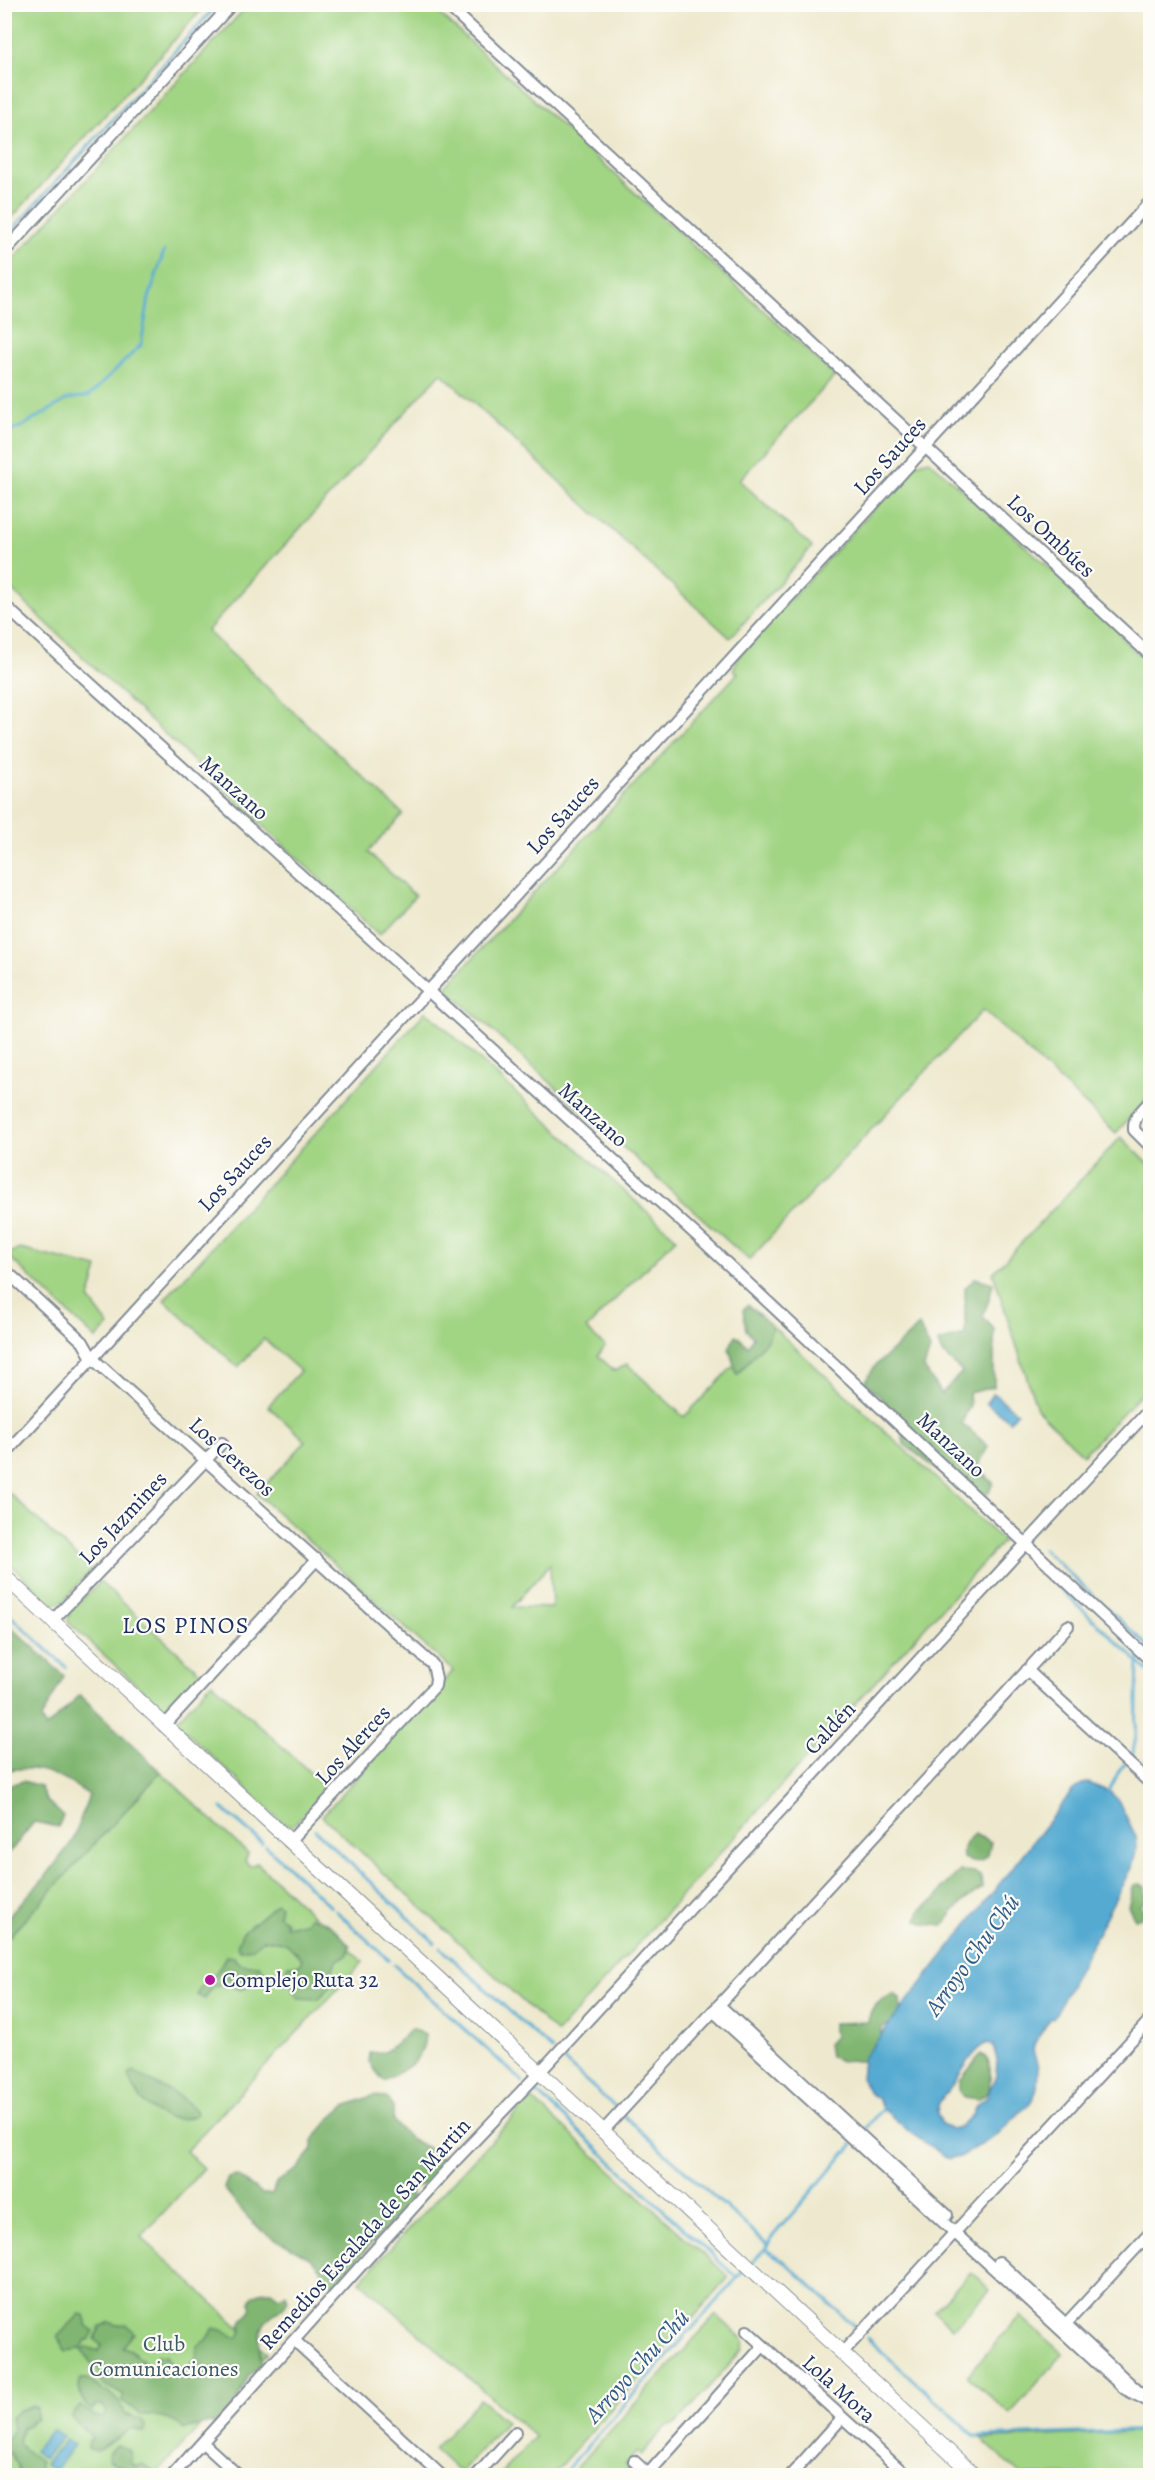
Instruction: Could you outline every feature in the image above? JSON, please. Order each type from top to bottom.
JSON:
[{"type":"main road","points":[[4,1576],[975,2475]]},
{"type":"street","points":[[4,252],[232,4]]},
{"type":"street","name":"Los Ombúes","points":[[446,4],[1150,655]]},
{"type":"street","name":"Los Sauces","points":[[4,1455],[1150,202]]},
{"type":"street","name":"Manzano","points":[[4,605],[704,1242],[1150,1659]]},
{"type":"street","points":[[1150,1101],[1135,1118],[1134,1130],[1150,1146]]},
{"type":"street","name":"Los Cerezos","points":[[4,1269],[83,1342],[92,1358],[428,1660],[435,1671]]},
{"type":"street","name":"Caldén","points":[[539,2073],[1150,1409]]},
{"type":"street","name":"Los Jazmines","points":[[53,1620],[222,1443]]},
{"type":"street","points":[[164,1726],[317,1559]]},
{"type":"street","points":[[603,2131],[1068,1626]]},
{"type":"street","points":[[1027,1670],[1150,1783]]},
{"type":"street","name":"Los Alerces","points":[[289,1842],[435,1686],[435,1671]]},
{"type":"street","points":[[716,2008],[1064,2327],[1125,2389],[1149,2402]]},
{"type":"street","points":[[842,2353],[1150,2020]]},
{"type":"street","name":"Remedios Escalada de San Martin","points":[[172,2475],[455,2161],[539,2073]]},
{"type":"street","points":[[1064,2327],[1150,2233]]},
{"type":"street","name":"Lola Mora","points":[[747,2331],[906,2475]]},
{"type":"street","points":[[295,2341],[442,2475]]},
{"type":"street","points":[[634,2461],[648,2475],[763,2346]]},
{"type":"street","points":[[790,2475],[842,2418]]},
{"type":"street","points":[[476,2475],[516,2432]]},
{"type":"street","points":[[203,2443],[239,2475]]},
{"type":"green space","points":[[4,5],[206,5],[5,225]]},
{"type":"green space","points":[[248,5],[430,5],[835,376],[739,480],[812,547],[730,638],[441,373],[207,631],[403,814],[368,852],[415,896],[379,935],[5,584],[5,268]]},
{"type":"green space","points":[[929,460],[1115,626],[1130,646],[1150,662],[1150,1096],[1116,1133],[983,1010],[749,1260],[445,988],[738,673],[733,670],[740,654],[915,464]]},
{"type":"green space","points":[[426,1011],[676,1238],[586,1329],[605,1346],[598,1356],[615,1371],[627,1364],[684,1417],[772,1326],[1003,1541],[557,2033],[322,1816],[453,1671],[257,1494],[306,1441],[268,1406],[300,1371],[264,1339],[238,1367],[164,1300]],"holes":[[[550,1564],[552,1608],[512,1607]]]},
{"type":"green space","points":[[1121,1137],[1150,1165],[1150,1384],[1083,1455],[1037,1409],[993,1273]]},
{"type":"green space","points":[[20,1249],[98,1268],[89,1299],[109,1326],[96,1339],[6,1254]]},
{"type":"green space","points":[[975,1278],[993,1283],[982,1316],[994,1329],[994,1387],[969,1393],[970,1405],[962,1423],[988,1446],[976,1471],[985,1475],[993,1483],[988,1494],[962,1489],[904,1444],[899,1416],[865,1382],[875,1366],[919,1326],[930,1349],[924,1368],[941,1394],[962,1372],[941,1352],[938,1342],[965,1335],[965,1288]]},
{"type":"green space","points":[[748,1305],[772,1326],[769,1338],[737,1375],[729,1348],[736,1335],[748,1346],[753,1337],[746,1330],[743,1310]]},
{"type":"green space","points":[[5,1489],[91,1570],[63,1602],[53,1605],[5,1559]]},
{"type":"green space","points":[[100,1582],[203,1675],[171,1710],[163,1709],[68,1622],[69,1612]]},
{"type":"green space","points":[[5,1621],[64,1676],[41,1719],[46,1728],[80,1695],[161,1772],[5,1941],[5,1920],[47,1875],[73,1840],[89,1795],[59,1777],[39,1770],[5,1771]]},
{"type":"green space","points":[[212,1682],[329,1790],[292,1826],[285,1825],[179,1725],[178,1719]]},
{"type":"green space","name":"Club Comunicaciones","points":[[161,1772],[248,1854],[245,1861],[250,1866],[257,1863],[363,1962],[186,2151],[204,2168],[141,2237],[267,2353],[155,2475],[5,2475],[4,1941]]},
{"type":"green space","points":[[23,1781],[40,1786],[46,1800],[63,1816],[58,1827],[34,1822],[5,1858],[5,1786]]},
{"type":"green space","points":[[974,1834],[991,1842],[988,1855],[981,1861],[972,1862],[963,1858],[963,1847]]},
{"type":"green space","points":[[960,1871],[974,1872],[981,1877],[982,1888],[960,1905],[943,1926],[925,1924],[917,1920],[920,1910],[935,1900],[942,1888]]},
{"type":"green space","points":[[1140,1884],[1145,1887],[1146,1901],[1141,1905],[1144,1912],[1141,1917],[1135,1919],[1128,1906],[1134,1885]]},
{"type":"green space","points":[[277,1903],[280,1906],[278,1915],[286,1921],[285,1926],[304,1923],[309,1917],[316,1918],[332,1927],[350,1946],[348,1954],[338,1960],[331,1971],[333,1985],[318,1999],[299,1998],[293,1991],[294,1981],[285,1972],[288,1965],[299,1965],[302,1959],[287,1944],[263,1940],[253,1948],[240,1950],[237,1946],[242,1933]]},
{"type":"green space","points":[[226,1956],[234,1957],[241,1964],[259,1965],[264,1972],[262,1977],[253,1977],[250,1984],[241,1990],[233,1987],[231,1977],[212,1988],[205,1999],[197,1995],[201,1986],[214,1975]]},
{"type":"green space","points":[[893,1994],[900,1998],[901,2013],[897,2022],[882,2027],[880,2040],[868,2061],[841,2061],[830,2057],[828,2044],[836,2036],[833,2023],[868,2022],[876,2005]]},
{"type":"green space","points":[[412,2029],[425,2035],[421,2053],[412,2064],[384,2081],[369,2063],[370,2053],[385,2052]]},
{"type":"green space","points":[[981,2054],[990,2066],[989,2091],[978,2099],[965,2097],[959,2092],[959,2082]]},
{"type":"green space","points":[[134,2071],[186,2101],[197,2114],[174,2119],[154,2111],[138,2095],[133,2085],[129,2074]]},
{"type":"green space","points":[[375,2095],[388,2099],[393,2108],[393,2121],[409,2138],[439,2154],[446,2164],[427,2184],[412,2187],[410,2204],[345,2272],[335,2287],[315,2262],[254,2224],[224,2188],[228,2178],[237,2176],[262,2194],[272,2194],[276,2183],[297,2169],[312,2151],[312,2141],[331,2118],[345,2106]]},
{"type":"green space","points":[[531,2098],[729,2277],[552,2475],[499,2475],[535,2437],[360,2281]]},
{"type":"green space","points":[[971,2272],[990,2290],[953,2328],[934,2311]]},
{"type":"green space","name":"Club Comunicaciones","points":[[264,2291],[271,2291],[279,2297],[286,2294],[288,2300],[283,2308],[266,2321],[263,2327],[260,2346],[262,2366],[248,2376],[236,2403],[218,2426],[210,2423],[184,2429],[164,2418],[141,2415],[123,2401],[123,2395],[101,2383],[99,2368],[92,2364],[82,2351],[87,2347],[98,2351],[101,2345],[95,2339],[100,2327],[110,2322],[116,2325],[126,2324],[134,2333],[123,2347],[131,2350],[151,2369],[156,2363],[157,2355],[166,2356],[175,2371],[181,2373],[196,2359],[197,2346],[206,2340],[214,2328],[226,2331],[237,2339],[241,2332],[241,2323],[252,2308],[250,2302],[253,2296]]},
{"type":"green space","points":[[80,2314],[84,2315],[87,2325],[94,2331],[81,2349],[66,2351],[57,2337]]},
{"type":"green space","points":[[716,2315],[744,2340],[743,2349],[676,2424],[667,2425],[641,2455],[637,2452],[625,2465],[629,2468],[621,2475],[569,2476]]},
{"type":"green space","points":[[1020,2316],[1063,2354],[1010,2414],[967,2376]]},
{"type":"green space","points":[[81,2379],[87,2379],[107,2391],[121,2404],[125,2414],[142,2420],[145,2425],[144,2432],[131,2429],[96,2451],[88,2448],[92,2437],[71,2417],[80,2406],[95,2416],[104,2418],[107,2410],[102,2404],[96,2405],[92,2410],[88,2408],[80,2394]]},
{"type":"green space","points":[[480,2399],[506,2422],[460,2473],[434,2449]]},
{"type":"green space","points":[[33,2406],[37,2408],[37,2419],[22,2428],[19,2443],[40,2461],[40,2468],[47,2475],[18,2475],[18,2466],[10,2453],[5,2452],[5,2442],[13,2430],[11,2418],[13,2415]]},
{"type":"green space","points":[[1150,2431],[1150,2476],[1021,2475],[981,2439]]},
{"type":"green space","points":[[117,2445],[129,2450],[132,2457],[130,2462],[135,2467],[142,2464],[157,2475],[122,2475],[122,2467],[108,2460],[108,2454]]},
{"type":"water","points":[[993,1393],[1017,1412],[1010,1421],[986,1403]]},
{"type":"water","points":[[1088,1783],[1110,1792],[1118,1800],[1136,1837],[1137,1847],[1133,1864],[1054,2017],[1050,2019],[1034,2044],[1033,2051],[1038,2067],[1037,2087],[1033,2100],[996,2136],[960,2157],[949,2159],[912,2134],[882,2108],[879,2100],[869,2093],[861,2078],[863,2058],[1073,1790]],"holes":[[[987,2043],[993,2045],[997,2060],[996,2075],[987,2096],[975,2107],[973,2114],[960,2127],[952,2129],[942,2124],[937,2111],[941,2100],[975,2052]]]},
{"type":"water","points":[[53,2429],[63,2436],[44,2459],[34,2451]]},
{"type":"water","points":[[66,2439],[74,2445],[54,2471],[45,2464]]},
{"type":"waterway","points":[[4,239],[218,4]]},
{"type":"waterway","points":[[4,433],[23,426],[68,399],[89,396],[141,345],[149,298],[164,251]]},
{"type":"waterway","points":[[1043,1549],[1150,1648]]},
{"type":"waterway","points":[[1031,1561],[1150,1673]]},
{"type":"waterway","points":[[4,1610],[66,1667]]},
{"type":"waterway","name":"Arroyo Chu Chú","points":[[1129,1759],[1132,1757],[1136,1737],[1138,1662],[1150,1646]]},
{"type":"waterway","name":"Arroyo Chu Chú","points":[[1107,1795],[1120,1769],[1125,1764]]},
{"type":"waterway","points":[[222,1808],[262,1843]]},
{"type":"waterway","points":[[315,1830],[435,1943]]},
{"type":"waterway","points":[[266,1846],[331,1907]]},
{"type":"waterway","points":[[336,1911],[389,1960]]},
{"type":"waterway","points":[[441,1948],[552,2050]]},
{"type":"waterway","points":[[394,1965],[523,2082]]},
{"type":"waterway","points":[[563,2060],[616,2108]]},
{"type":"waterway","points":[[533,2092],[541,2096],[737,2278]]},
{"type":"waterway","name":"Arroyo Chu Chú","points":[[863,2132],[883,2107]]},
{"type":"waterway","points":[[624,2116],[768,2245]]},
{"type":"waterway","name":"Arroyo Chu Chú","points":[[750,2264],[853,2144]]},
{"type":"waterway","points":[[765,2249],[784,2261],[854,2326]]},
{"type":"waterway","name":"Arroyo Chu Chú","points":[[561,2476],[745,2269]]},
{"type":"waterway","points":[[867,2338],[976,2437],[1150,2430]]},
{"type":"place","name":"Complejo Ruta 32","points":[[210,1980]]},
{"type":"district","name":"LOS PINOS","points":[[186,1625]]}]
